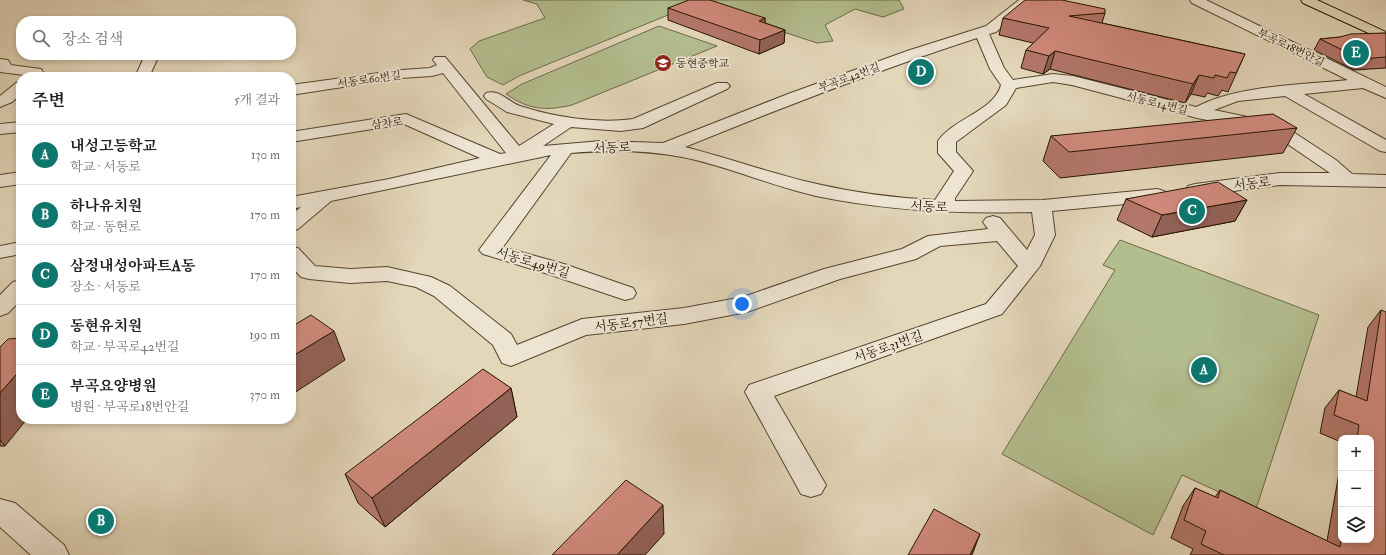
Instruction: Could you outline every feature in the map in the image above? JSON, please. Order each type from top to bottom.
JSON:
[{"type":"main road","points":[[1307,0],[1386,36]]},
{"type":"street","name":"부곡로42번길","points":[[667,148],[808,91],[912,54],[982,33],[991,29],[1027,0]]},
{"type":"street","name":"부곡로18번안길","points":[[1196,0],[1386,93]]},
{"type":"street","points":[[945,207],[945,198],[964,171],[947,152],[947,141],[974,119],[997,107],[1008,93],[1009,85],[997,69],[982,33]]},
{"type":"street","points":[[144,72],[150,60]]},
{"type":"street","points":[[0,63],[3,63],[4,69],[36,72]]},
{"type":"street","name":"서동로60번길","points":[[296,89],[400,74],[432,72],[443,63],[518,155]]},
{"type":"street","name":"서동로14번길","points":[[1009,85],[1053,78],[1073,81],[1198,113],[1212,105],[1236,97],[1366,83]]},
{"type":"street","points":[[492,96],[513,109],[568,122],[621,126],[637,124],[722,86]]},
{"type":"street","points":[[0,102],[16,90]]},
{"type":"street","points":[[1288,92],[1386,147]]},
{"type":"street","points":[[1198,113],[1281,131],[1330,164],[1347,179]]},
{"type":"street","name":"삼차로","points":[[296,136],[406,119],[499,160]]},
{"type":"street","points":[[518,155],[568,122]]},
{"type":"street","points":[[0,130],[16,128]]},
{"type":"street","name":"서동로","points":[[296,202],[420,179],[518,155],[565,149],[630,146],[667,148],[838,195],[902,204],[945,207],[1097,203],[1280,179],[1347,179],[1386,181]]},
{"type":"street","name":"서동로49번길","points":[[565,149],[490,250],[556,269],[625,292]]},
{"type":"street","points":[[0,181],[16,179]]},
{"type":"street","points":[[296,221],[325,197]]},
{"type":"street","points":[[982,206],[1029,266],[1045,235],[1044,215],[1040,205]]},
{"type":"street","name":"서동로57번길","points":[[296,258],[309,272],[350,276],[388,274],[423,282],[442,291],[502,340],[511,357],[582,327],[684,316],[747,304],[832,274],[908,254],[935,240],[1003,234]]},
{"type":"street","points":[[0,252],[16,249]]},
{"type":"street","name":"서동로31번길","points":[[811,484],[758,392],[994,309],[1029,266]]},
{"type":"street","points":[[0,308],[16,292]]},
{"type":"street","points":[[0,512],[4,512],[53,555]]},
{"type":"green space","points":[[523,0],[899,0],[904,9],[883,17],[855,9],[825,25],[833,41],[817,43],[720,11],[673,13],[519,76],[503,85],[487,77],[470,49],[479,41],[545,18],[537,4]]},
{"type":"green space","points":[[659,26],[717,46],[572,105],[554,108],[538,108],[522,103],[506,94],[522,84]]},
{"type":"green space","points":[[1120,240],[1319,315],[1256,509],[1182,475],[1153,535],[1002,454],[1115,270],[1103,265]]},
{"type":"building","points":[[689,0],[710,0],[765,18],[759,21],[785,30],[760,40],[668,8]]},
{"type":"building","points":[[1025,0],[1062,0],[1105,9],[1105,13],[1069,16],[1245,54],[1236,73],[1230,72],[1227,78],[1215,75],[1214,78],[1199,75],[1193,84],[1055,51],[1049,56],[1026,50],[1049,28],[1003,18]]},
{"type":"building","points":[[1386,33],[1386,57],[1361,59],[1320,39],[1340,37],[1351,34]]},
{"type":"building","points":[[1273,114],[1297,128],[1069,152],[1051,136]]},
{"type":"building","points":[[1218,182],[1247,200],[1162,215],[1126,199]]},
{"type":"building","points":[[1381,310],[1386,312],[1386,555],[1224,555],[1201,544],[1206,531],[1184,520],[1195,488],[1218,498],[1220,490],[1340,547],[1340,543],[1374,543],[1374,435],[1357,435],[1359,425],[1334,415],[1339,390],[1367,401]]},
{"type":"building","points":[[311,315],[334,331],[296,354],[296,324]]},
{"type":"building","points":[[16,338],[16,375],[0,393],[0,347],[8,339]]},
{"type":"building","points":[[483,369],[511,388],[372,498],[345,474],[422,416]]},
{"type":"building","points":[[626,480],[663,505],[617,555],[552,555]]},
{"type":"building","points":[[934,509],[980,534],[970,555],[908,555]]},
{"type":"place","name":"부곡요양병원","points":[[1356,53]]},
{"type":"place","name":"동현중학교","points":[[663,63]]},
{"type":"place","name":"동현유치원","points":[[921,72]]},
{"type":"place","name":"삼정내성아파트A동","points":[[1192,211]]},
{"type":"place","name":"내성고등학교","points":[[1204,370]]},
{"type":"place","name":"하나유치원","points":[[101,521]]}]
